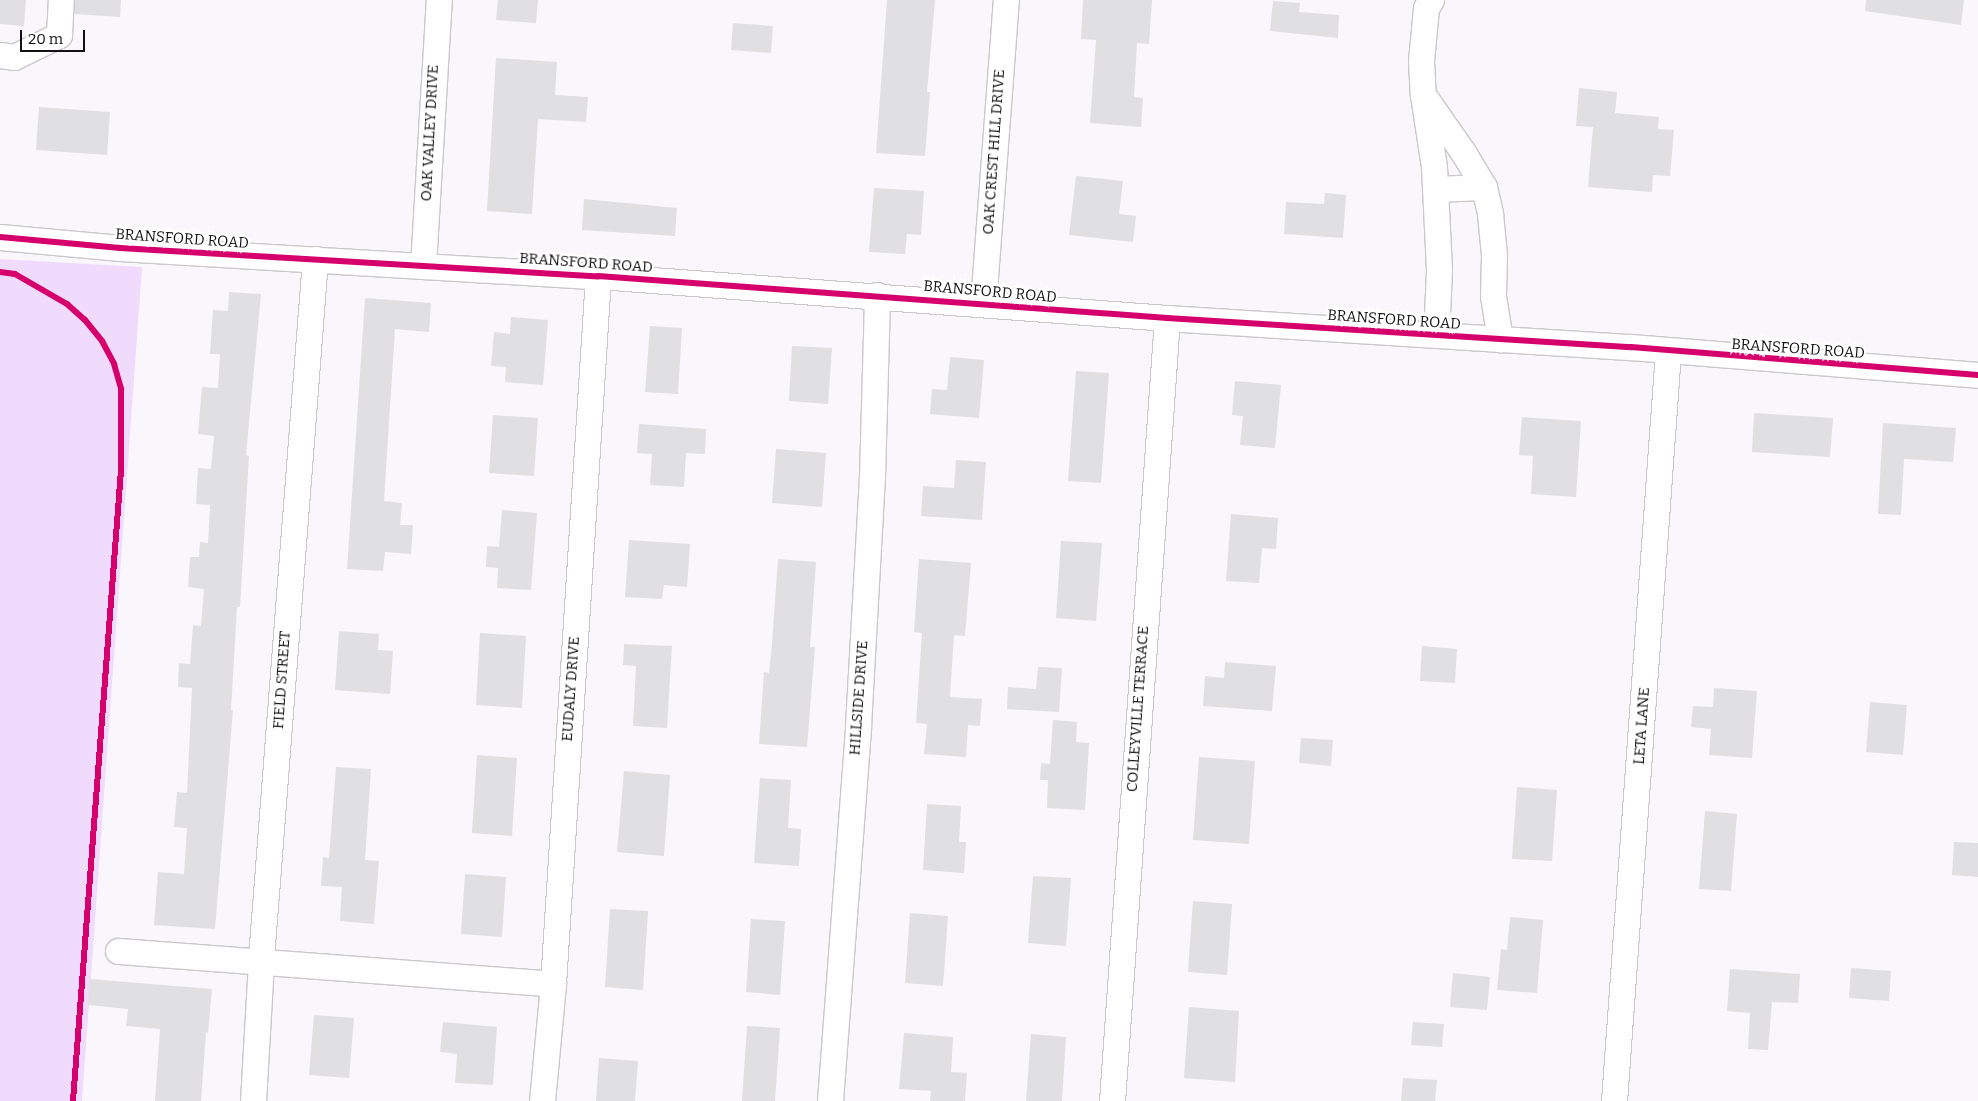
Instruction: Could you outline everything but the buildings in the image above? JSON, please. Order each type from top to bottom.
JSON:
[{"type":"street","points":[[0,55],[14,57],[59,35],[61,0]]},
{"type":"street","name":"OAK VALLEY DRIVE","points":[[423,266],[439,0]]},
{"type":"street","name":"OAK CREST HILL DRIVE","points":[[983,304],[1006,0]]},
{"type":"street","points":[[1431,0],[1426,8],[1421,61],[1423,95],[1435,189],[1440,270],[1436,335]]},
{"type":"street","points":[[1423,95],[1463,152],[1484,187],[1490,214],[1494,255],[1493,296],[1500,339]]},
{"type":"street","points":[[1435,189],[1484,187]]},
{"type":"street","name":"BRANSFORD ROAD","points":[[0,237],[120,248],[598,276],[877,295],[1167,318],[1500,339],[1978,375]]},
{"type":"street","name":"FIELD STREET","points":[[253,1101],[262,945],[315,259]]},
{"type":"street","name":"EUDALY DRIVE","points":[[542,1101],[553,984],[598,276]]},
{"type":"street","name":"HILLSIDE DRIVE","points":[[830,1101],[858,726],[872,477],[877,295]]},
{"type":"street","name":"COLLEYVILLE TERRACE","points":[[1112,1101],[1167,318]]},
{"type":"street","name":"LETA LANE","points":[[1614,1101],[1668,351]]},
{"type":"street","points":[[118,951],[553,984]]},
{"type":"shaded area","points":[[0,259],[142,267],[82,1101],[0,1101]]},
{"type":"cycle path","points":[[0,237],[120,248],[598,276],[1167,318],[1631,347],[1978,375]]},
{"type":"cycle path","points":[[0,272],[15,274],[67,304],[85,320],[102,341],[114,364],[121,389],[121,470],[73,1101]]}]
